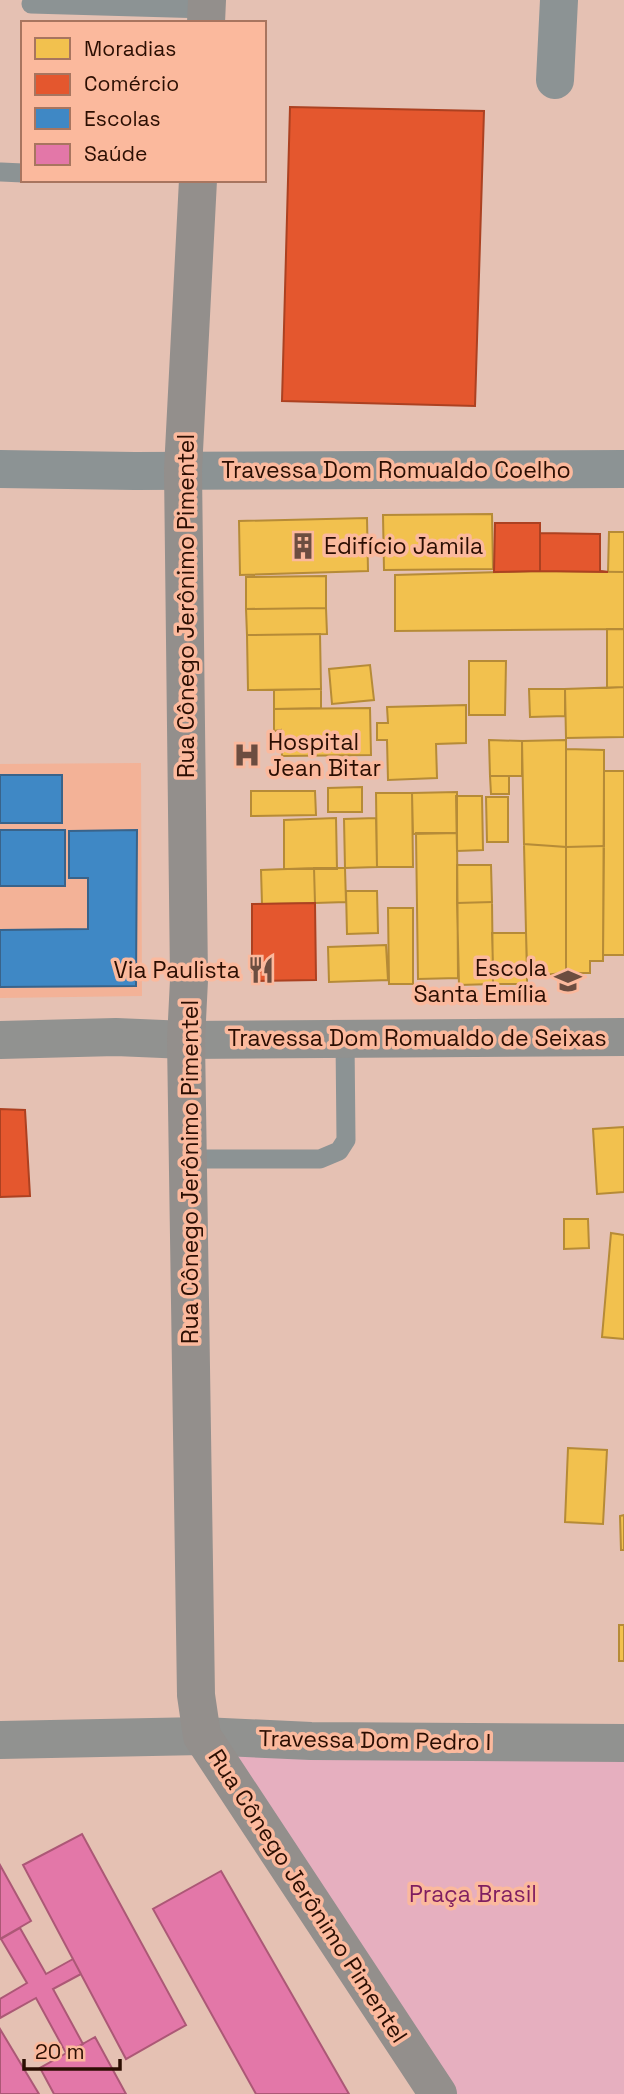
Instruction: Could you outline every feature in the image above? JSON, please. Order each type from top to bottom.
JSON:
[{"type":"main road","name":"Rua Cônego Jerônimo Pimentel","points":[[193,182],[183,470],[189,980],[186,1040],[197,1695],[202,1736],[438,2094]]},
{"type":"street","points":[[555,80],[559,0]]},
{"type":"street","name":"Travessa Dom Romualdo Coelho","points":[[0,469],[624,469]]},
{"type":"street","name":"Travessa Dom Romualdo de Seixas","points":[[0,1040],[116,1037],[186,1040],[624,1037]]},
{"type":"street","name":"Travessa Dom Pedro I","points":[[0,1740],[202,1736],[311,1741],[624,1743]]},
{"type":"lane","points":[[31,4],[207,11]]},
{"type":"lane","points":[[1,172],[21,173]]},
{"type":"lane","points":[[188,1160],[320,1159],[339,1152],[346,1140],[345,1039]]},
{"type":"shaded area","points":[[141,763],[142,996],[0,998],[0,764]]},
{"type":"green space","name":"Praça Brasil","points":[[624,1743],[624,2094],[417,2094],[205,1747]]},
{"type":"building: Moradias","points":[[492,514],[493,569],[384,570],[383,515]]},
{"type":"building: Moradias","name":"Edifício Jamila","points":[[367,518],[368,571],[240,575],[239,521]]},
{"type":"building: Moradias","points":[[609,532],[624,532],[624,572],[608,572]]},
{"type":"building: Moradias","points":[[540,571],[624,572],[624,629],[395,631],[395,575]]},
{"type":"building: Moradias","points":[[326,576],[326,608],[246,609],[246,577]]},
{"type":"building: Moradias","points":[[326,608],[327,634],[247,635],[246,609]]},
{"type":"building: Moradias","points":[[607,629],[624,629],[624,687],[607,688]]},
{"type":"building: Moradias","points":[[320,634],[321,689],[248,690],[247,635]]},
{"type":"building: Moradias","points":[[469,661],[506,661],[505,715],[469,715]]},
{"type":"building: Moradias","points":[[370,665],[374,700],[332,704],[329,669]]},
{"type":"building: Moradias","points":[[624,687],[624,737],[566,738],[565,689]]},
{"type":"building: Moradias","points":[[321,689],[321,708],[274,709],[274,690]]},
{"type":"building: Moradias","points":[[529,689],[565,689],[565,716],[530,717]]},
{"type":"building: Moradias","points":[[466,705],[466,743],[436,744],[437,778],[388,780],[387,740],[377,740],[377,723],[388,723],[387,707]]},
{"type":"building: Moradias","points":[[370,708],[371,755],[282,756],[281,730],[274,731],[274,709]]},
{"type":"building: Moradias","points":[[489,740],[522,741],[522,776],[490,776]]},
{"type":"building: Moradias","points":[[566,740],[566,847],[524,844],[522,741]]},
{"type":"building: Moradias","points":[[566,749],[604,750],[604,846],[566,847]]},
{"type":"building: Moradias","points":[[604,771],[624,771],[624,955],[603,955]]},
{"type":"building: Moradias","points":[[490,776],[509,776],[509,794],[491,794]]},
{"type":"building: Moradias","points":[[362,787],[362,812],[328,812],[328,788]]},
{"type":"building: Moradias","points":[[251,791],[315,791],[316,815],[251,816]]},
{"type":"building: Moradias","points":[[457,792],[457,833],[413,834],[412,793]]},
{"type":"building: Moradias","points":[[376,793],[412,793],[413,867],[377,867]]},
{"type":"building: Moradias","points":[[456,796],[482,796],[483,850],[457,851]]},
{"type":"building: Moradias","points":[[486,797],[508,797],[508,842],[487,842]]},
{"type":"building: Moradias","points":[[336,818],[337,869],[284,869],[284,820]]},
{"type":"building: Moradias","points":[[376,818],[377,867],[345,868],[344,819]]},
{"type":"building: Moradias","points":[[416,833],[457,833],[458,978],[418,979]]},
{"type":"building: Moradias","points":[[524,844],[566,847],[566,973],[527,976]]},
{"type":"building: Moradias","points":[[604,846],[603,961],[590,961],[590,973],[566,973],[566,847]]},
{"type":"building: Moradias","points":[[457,865],[491,865],[492,902],[457,903]]},
{"type":"building: Moradias","points":[[314,868],[315,903],[262,904],[261,870]]},
{"type":"building: Moradias","points":[[314,868],[345,868],[346,902],[315,903]]},
{"type":"building: Moradias","points":[[346,891],[377,891],[378,933],[347,934]]},
{"type":"building: Moradias","points":[[492,902],[493,984],[459,985],[457,903]]},
{"type":"building: Moradias","points":[[388,908],[413,908],[413,984],[389,984]]},
{"type":"building: Moradias","points":[[492,933],[526,933],[527,965],[493,965]]},
{"type":"building: Moradias","points":[[386,945],[388,980],[329,982],[328,947]]},
{"type":"building: Moradias","points":[[493,965],[527,965],[527,984],[493,984]]},
{"type":"building: Moradias","points":[[624,1127],[624,1192],[597,1194],[593,1129]]},
{"type":"building: Moradias","points":[[564,1219],[588,1219],[589,1248],[564,1249]]},
{"type":"building: Moradias","points":[[611,1233],[624,1235],[624,1339],[602,1337]]},
{"type":"building: Moradias","points":[[568,1448],[607,1450],[603,1524],[565,1522]]},
{"type":"building: Moradias","points":[[624,1515],[624,1550],[621,1550],[620,1516]]},
{"type":"building: Moradias","points":[[619,1625],[624,1625],[624,1661],[619,1661]]},
{"type":"building: Comércio","points":[[290,107],[484,111],[475,406],[282,401]]},
{"type":"building: Comércio","points":[[495,523],[540,523],[540,571],[494,572]]},
{"type":"building: Comércio","points":[[540,533],[600,534],[600,571],[608,572],[540,571]]},
{"type":"building: Comércio","points":[[315,903],[316,980],[252,981],[252,904]]},
{"type":"building: Comércio","points":[[0,1109],[25,1110],[30,1196],[0,1197]]},
{"type":"building: Escolas","points":[[0,775],[62,775],[62,823],[0,823]]},
{"type":"building: Escolas","points":[[0,830],[65,830],[65,886],[0,886]]},
{"type":"building: Escolas","points":[[137,830],[136,986],[0,987],[0,930],[88,929],[88,878],[69,878],[69,831]]},
{"type":"building: Saúde","points":[[82,1834],[186,2025],[126,2059],[23,1865]]},
{"type":"building: Saúde","points":[[0,1865],[31,1921],[0,1939]]},
{"type":"building: Saúde","points":[[221,1871],[349,2094],[256,2094],[153,1909]]},
{"type":"building: Saúde","points":[[20,1928],[46,1974],[73,1959],[81,1974],[53,1989],[83,2044],[66,2053],[36,1998],[0,2018],[0,1999],[27,1983],[1,1939]]},
{"type":"building: Saúde","points":[[0,2029],[39,2094],[0,2094]]},
{"type":"building: Saúde","points":[[95,2037],[126,2094],[54,2094],[40,2068]]},
{"type":"place","name":"Edifício Jamila","points":[[303,546]]},
{"type":"place","name":"Hospital Jean Bitar","points":[[247,755]]},
{"type":"place","name":"Via Paulista","points":[[261,970]]},
{"type":"place","name":"Escola Santa Emília","points":[[568,981]]}]
